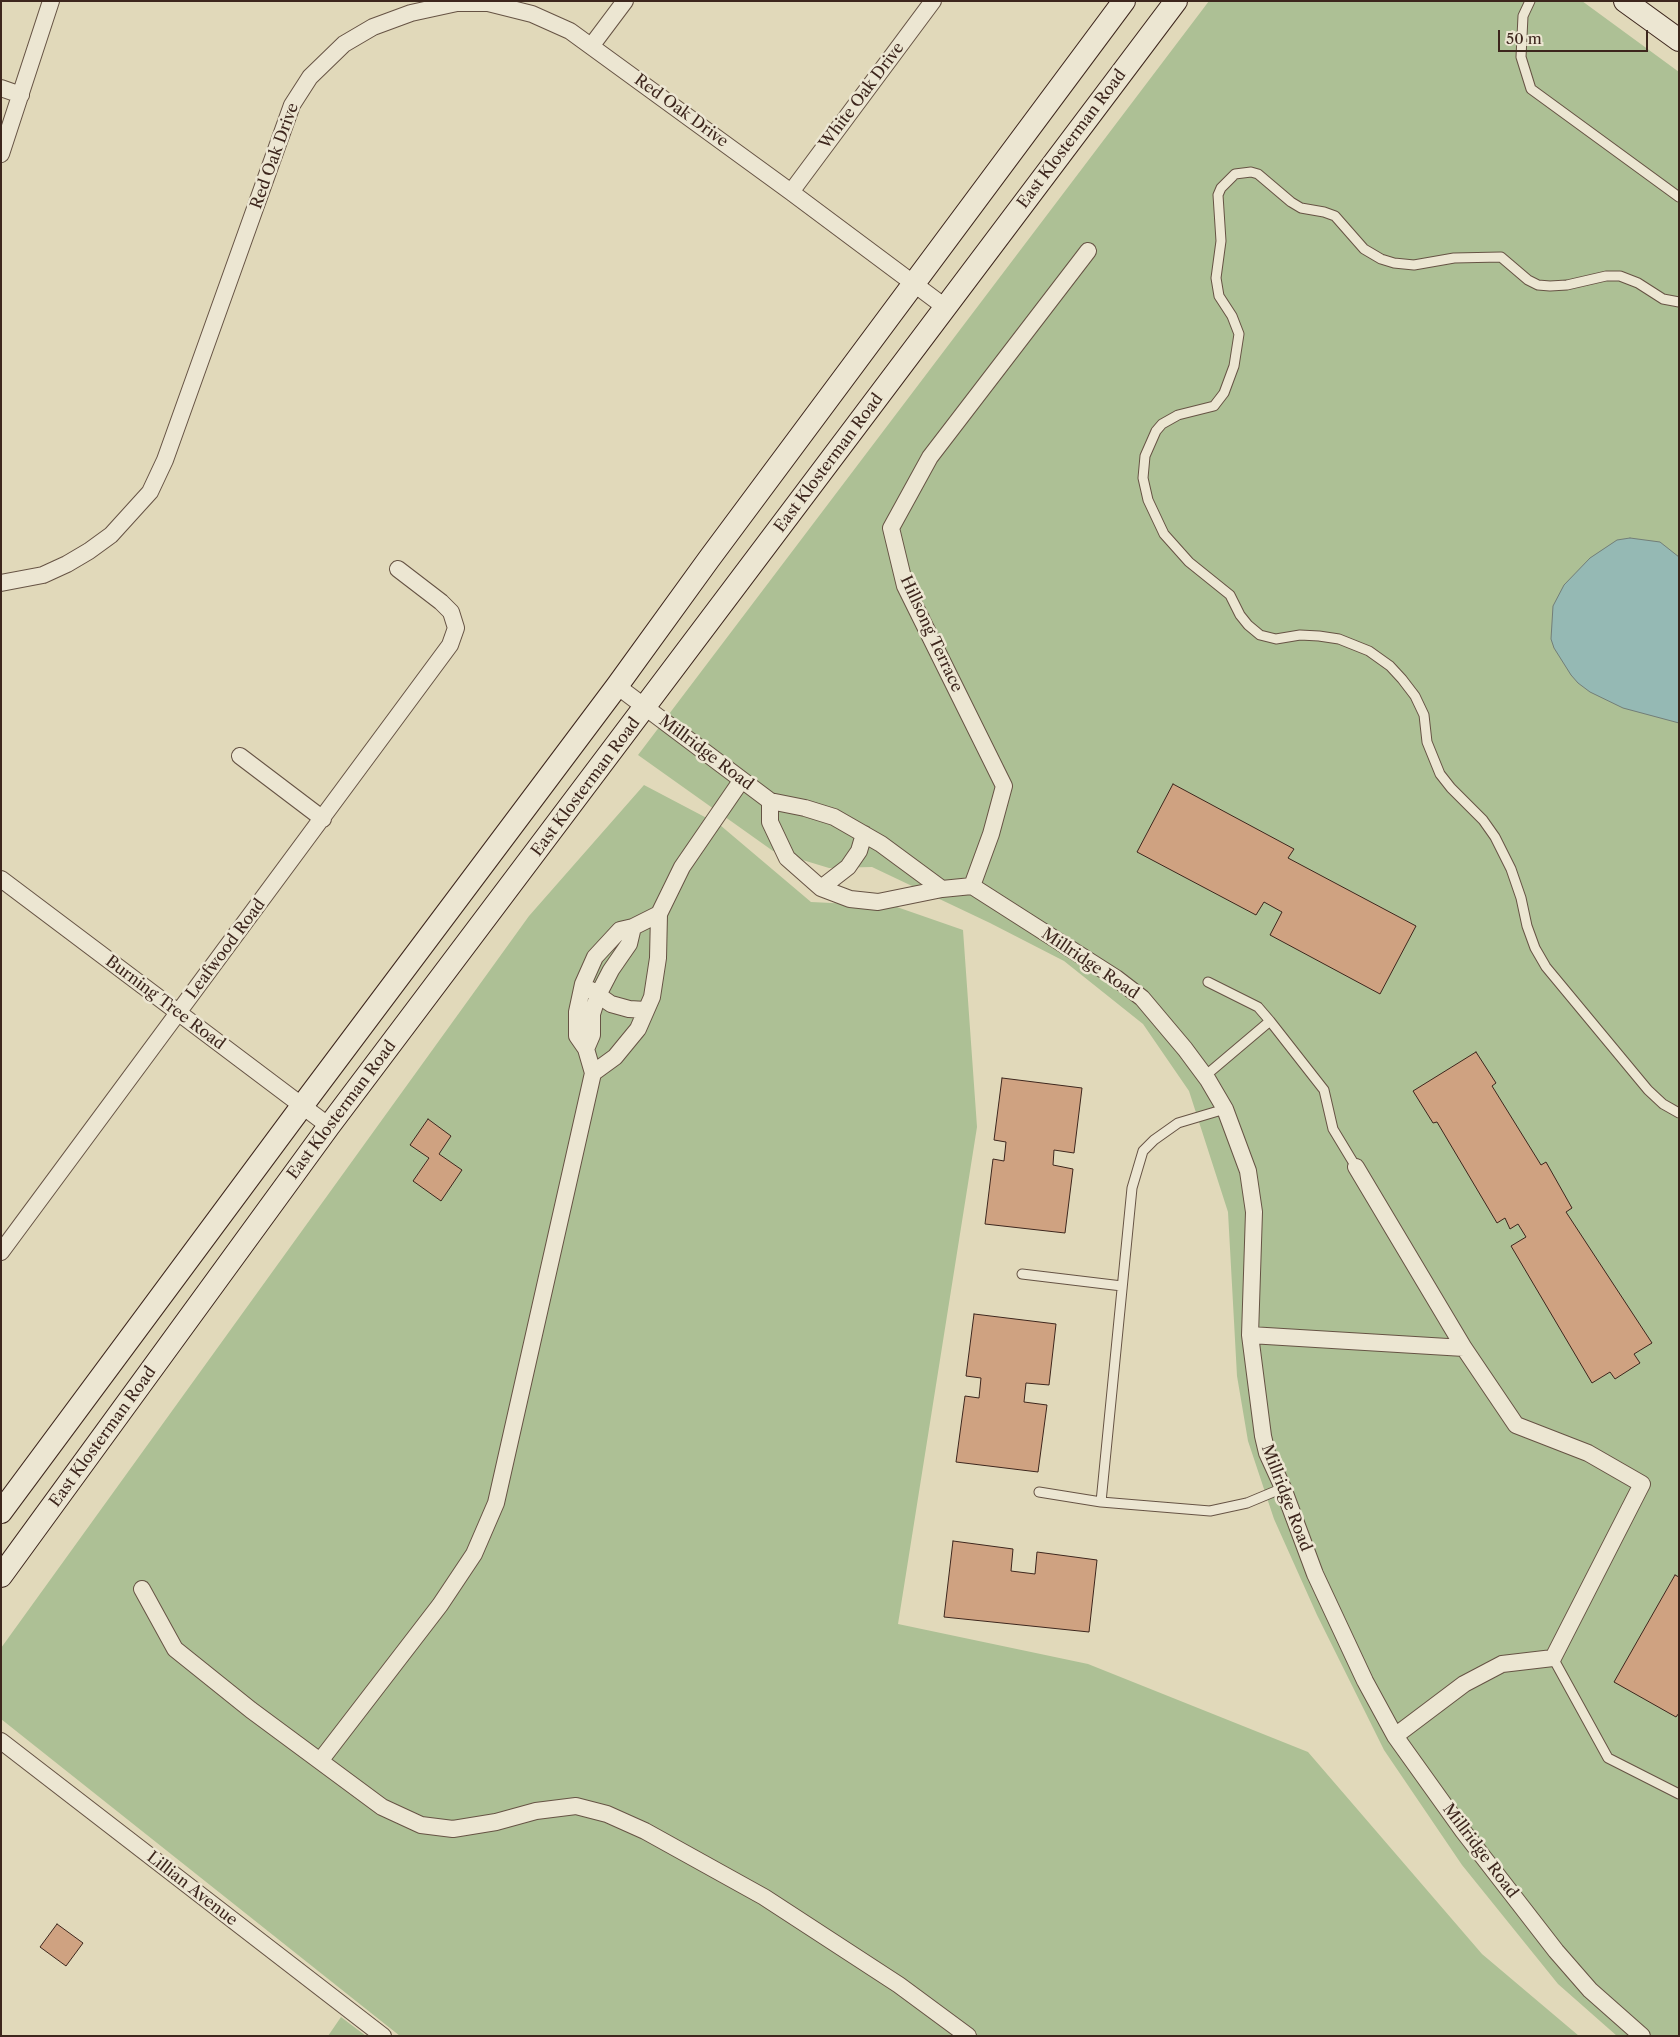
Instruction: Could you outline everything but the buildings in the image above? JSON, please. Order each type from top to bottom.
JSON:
[{"type":"main road","points":[[1,1512],[617,686],[709,559],[1124,1]]},
{"type":"main road","name":"East Klosterman Road","points":[[1,1576],[329,1126],[646,708],[1176,1]]},
{"type":"main road","points":[[1625,1],[1679,40]]},
{"type":"street","points":[[1,154],[51,1]]},
{"type":"street","points":[[592,45],[625,1]]},
{"type":"street","name":"White Oak Drive","points":[[792,192],[933,1]]},
{"type":"street","name":"Red Oak Drive","points":[[1,583],[43,575],[89,551],[111,535],[150,492],[165,460],[292,106],[310,77],[344,44],[373,27],[411,13],[457,3],[480,2],[544,18],[570,30],[792,192],[945,307]]},
{"type":"street","points":[[1,88],[21,95]]},
{"type":"street","name":"Hillsong Terrace","points":[[972,886],[991,834],[1004,786],[905,586],[891,528],[930,457],[1088,251]]},
{"type":"street","name":"Leafwood Road","points":[[1,1252],[450,645],[456,628],[451,612],[398,568]]},
{"type":"street","name":"Millridge Road","points":[[617,686],[770,802],[805,808],[834,817],[881,844],[942,889]]},
{"type":"street","points":[[240,756],[323,819]]},
{"type":"street","points":[[592,1073],[615,1057],[638,1029],[652,997],[658,958],[658,914],[682,867],[741,781]]},
{"type":"street","name":"Millridge Road","points":[[770,802],[770,822],[787,858],[821,888],[850,899],[878,902],[942,889],[972,886],[1116,978],[1142,998],[1205,1076],[1225,1109],[1248,1171],[1254,1212],[1250,1335],[1263,1436],[1267,1452],[1283,1488],[1315,1574],[1365,1681],[1395,1736],[1463,1831],[1562,1959],[1590,1990],[1642,2036]]},
{"type":"street","points":[[821,888],[848,867],[859,851],[864,834]]},
{"type":"street","name":"Burning Tree Road","points":[[1,879],[329,1126]]},
{"type":"street","points":[[320,1761],[440,1605],[474,1554],[496,1502],[592,1073],[586,1049],[577,1036],[577,1012],[583,984],[595,958],[620,930],[633,928],[658,914]]},
{"type":"street","points":[[586,1049],[592,1035],[592,1014],[598,995],[611,970],[629,944],[633,928]]},
{"type":"street","points":[[583,984],[610,1004],[629,1009],[646,1010]]},
{"type":"street","points":[[1356,1167],[1464,1348],[1516,1425],[1588,1453],[1642,1484],[1553,1658],[1502,1664],[1464,1684],[1395,1736]]},
{"type":"street","points":[[1250,1335],[1464,1348]]},
{"type":"street","points":[[142,1589],[175,1649],[251,1710],[382,1807],[421,1825],[453,1829],[496,1822],[536,1811],[576,1806],[606,1814],[645,1831],[764,1897],[899,1985],[968,2036]]},
{"type":"street","name":"Lillian Avenue","points":[[1,1742],[383,2036]]},
{"type":"lane","points":[[1530,1],[1523,16],[1521,57],[1532,88],[1679,197]]},
{"type":"lane","points":[[1679,302],[1663,299],[1638,283],[1620,276],[1606,276],[1567,285],[1538,285],[1528,280],[1501,257],[1454,258],[1414,265],[1394,263],[1381,259],[1364,249],[1334,216],[1324,212],[1301,208],[1258,174],[1244,172],[1235,174],[1220,188],[1218,196],[1221,241],[1216,278],[1219,296],[1232,316],[1239,334],[1234,366],[1224,393],[1214,406],[1198,412],[1178,415],[1162,424],[1156,431],[1145,456],[1143,478],[1148,500],[1164,534],[1189,562],[1230,595],[1240,615],[1260,635],[1276,638],[1300,635],[1339,639],[1368,651],[1390,666],[1402,679],[1415,696],[1424,715],[1427,742],[1440,774],[1451,788],[1483,820],[1495,837],[1507,861],[1521,898],[1527,926],[1535,948],[1546,967],[1648,1090],[1663,1104],[1679,1113]]},
{"type":"lane","points":[[1208,982],[1258,1007],[1270,1021],[1324,1090],[1333,1129],[1356,1167]]},
{"type":"lane","points":[[1205,1076],[1270,1021]]},
{"type":"lane","points":[[1101,1502],[1132,1188],[1143,1151],[1154,1140],[1178,1123],[1225,1109]]},
{"type":"lane","points":[[1022,1274],[1122,1286]]},
{"type":"lane","points":[[1039,1492],[1101,1502],[1210,1511],[1247,1503],[1283,1488]]},
{"type":"lane","points":[[1553,1658],[1608,1758],[1679,1794]]},
{"type":"green space","points":[[1209,1],[1582,1],[1679,72],[1679,2036],[1617,2036],[1558,1984],[1462,1865],[1384,1750],[1317,1615],[1274,1519],[1248,1441],[1237,1376],[1228,1212],[1189,1091],[1143,1024],[1064,961],[990,923],[872,867],[829,868],[773,851],[638,755]]},
{"type":"green space","points":[[644,785],[720,825],[811,902],[894,906],[963,930],[977,1127],[898,1624],[1088,1664],[1308,1752],[1482,1954],[1579,2036],[400,2036],[1,1719],[1,1648],[529,916]]},
{"type":"green space","points":[[341,2017],[366,2036],[328,2036]]},
{"type":"water","points":[[1630,538],[1660,542],[1679,557],[1679,723],[1623,708],[1590,692],[1571,675],[1554,648],[1551,639],[1553,606],[1564,585],[1590,558],[1617,540]]}]
